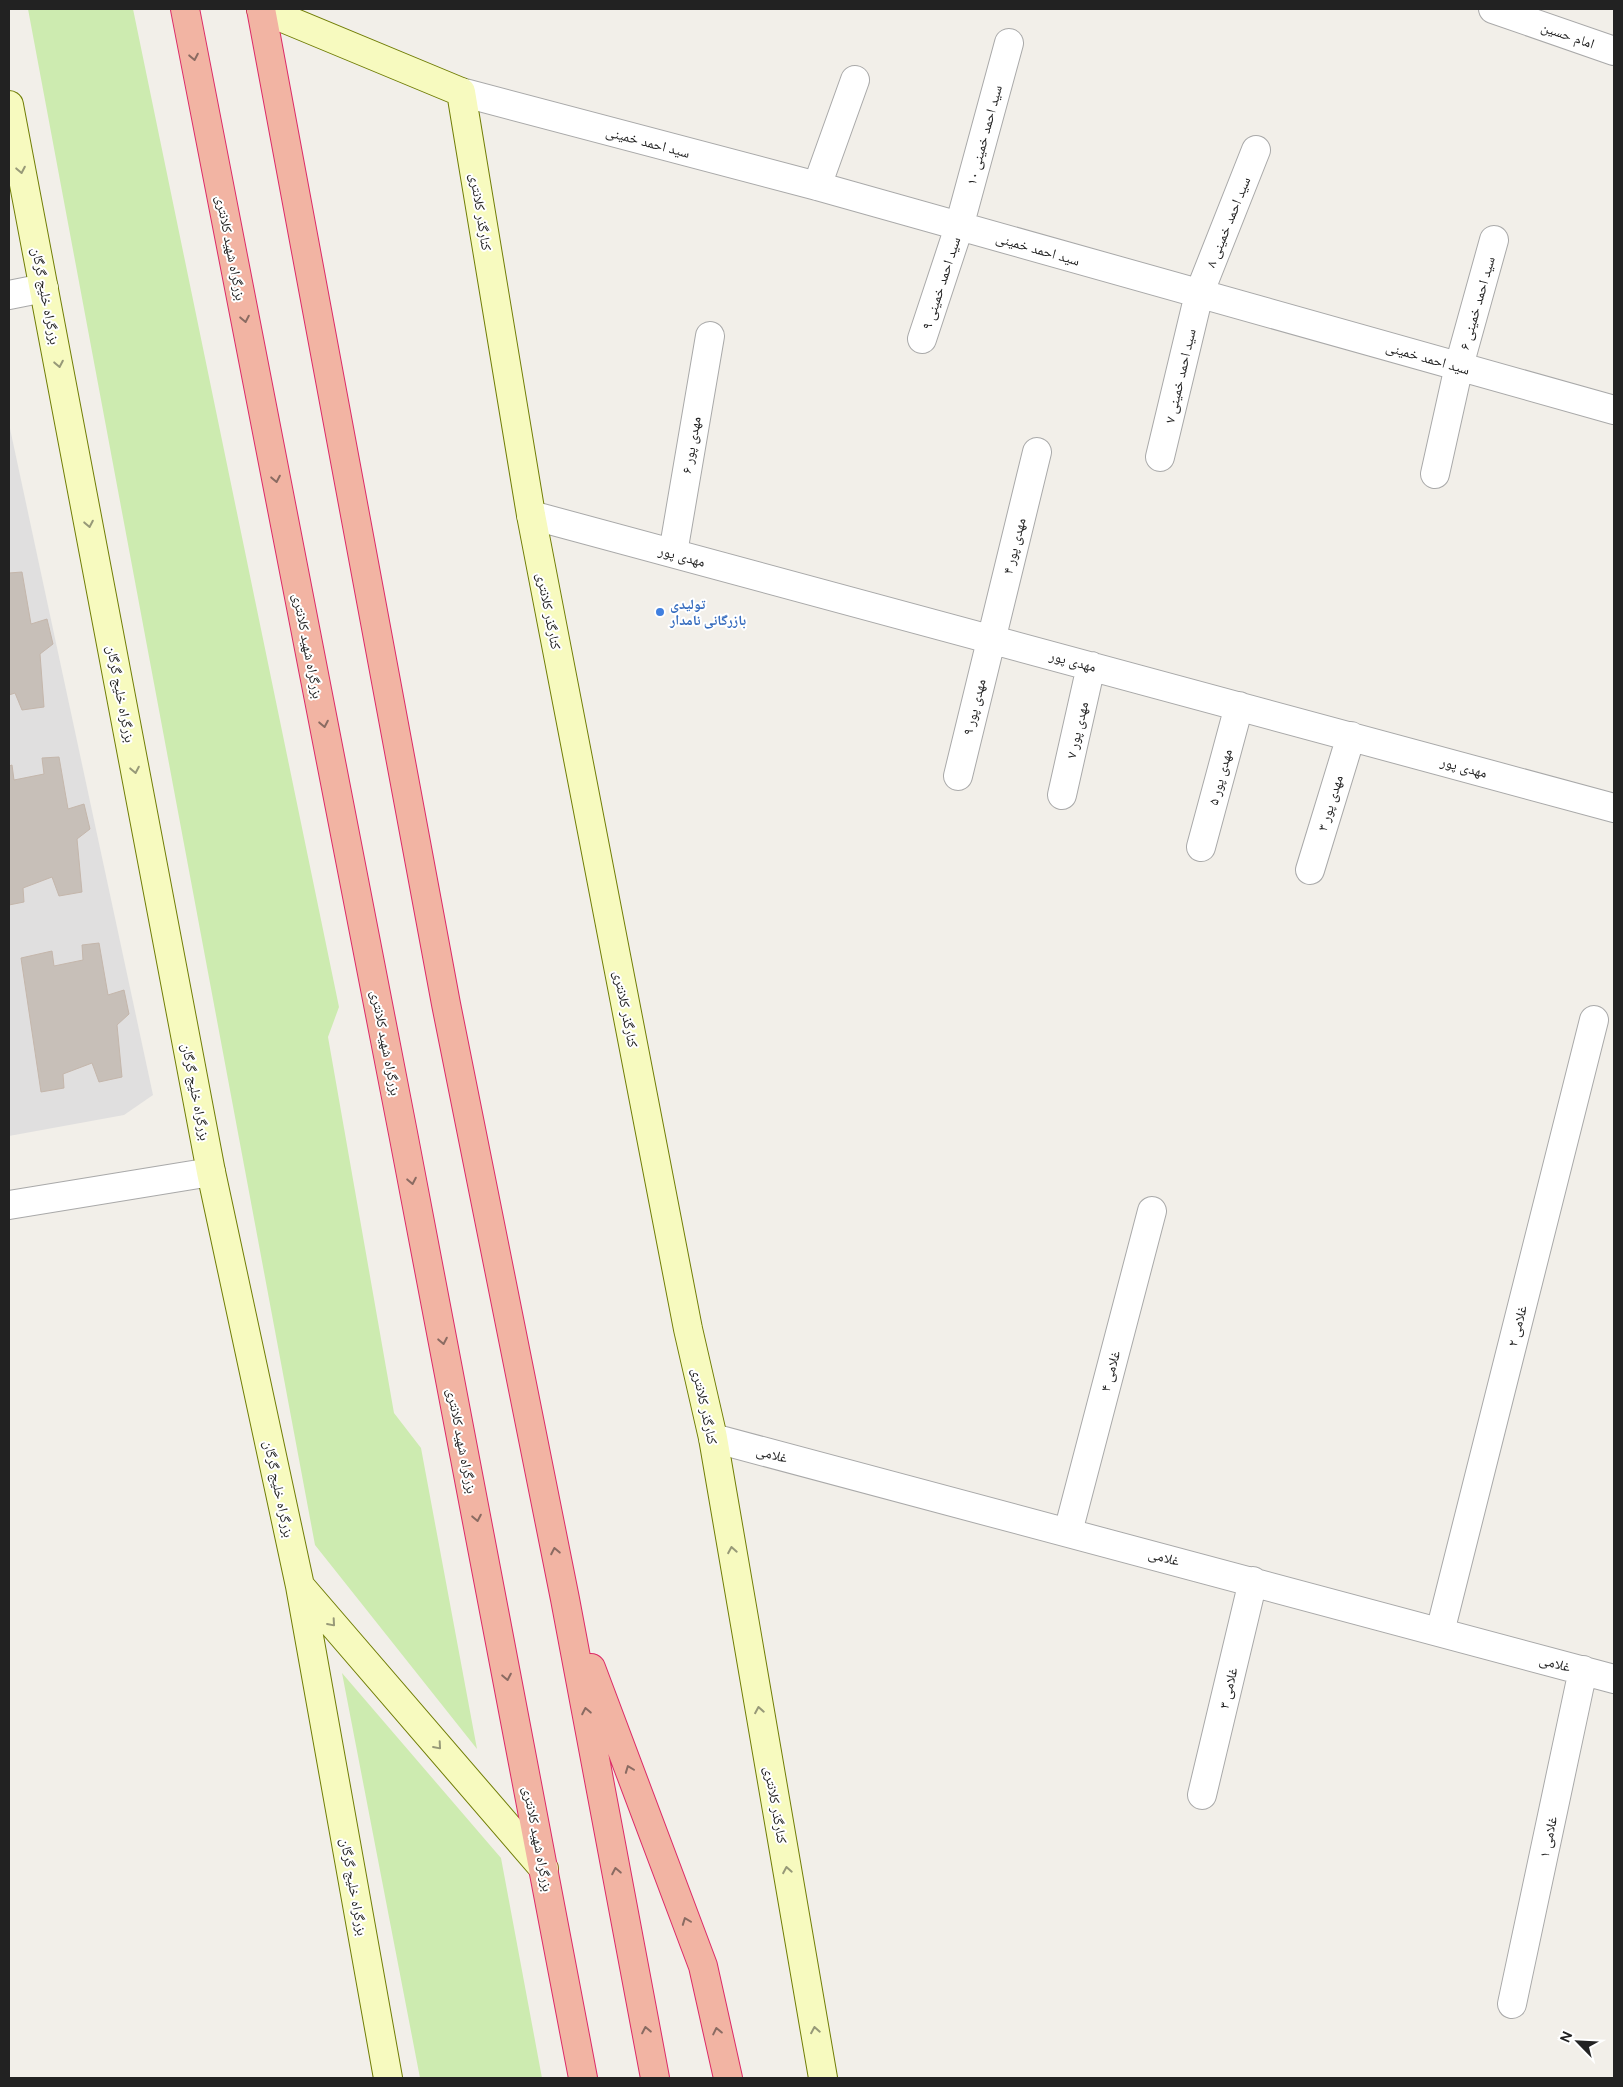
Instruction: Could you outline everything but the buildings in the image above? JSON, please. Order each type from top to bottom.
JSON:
[{"type":"highway","name":"بزرگراه شهید کلانتری","points":[[184,9],[583,2078]]},
{"type":"highway","points":[[261,9],[446,1004],[565,1599],[655,2078]]},
{"type":"highway","points":[[565,1599],[703,1966],[728,2078]]},
{"type":"main road","points":[[261,9],[461,92]]},
{"type":"main road","name":"کنارگذر کلانتری","points":[[461,92],[531,515],[688,1329],[712,1438],[823,2078]]},
{"type":"main road","name":"بزرگراه خلیج گرگان","points":[[9,105],[212,1172],[300,1586],[388,2078]]},
{"type":"main road","points":[[300,1586],[544,1869]]},
{"type":"street","name":"امام حسین","points":[[1493,9],[1614,51]]},
{"type":"street","name":"سید احمد خمینی ۱۰","points":[[959,226],[1009,43]]},
{"type":"street","points":[[817,186],[855,80]]},
{"type":"street","name":"سید احمد خمینی","points":[[461,92],[817,186],[1614,410]]},
{"type":"street","name":"سید احمد خمینی ۸","points":[[1199,294],[1256,150]]},
{"type":"street","name":"سید احمد خمینی ۹","points":[[922,339],[959,226]]},
{"type":"street","name":"سید احمد خمینی ۶","points":[[1435,474],[1459,366],[1494,240]]},
{"type":"street","points":[[9,295],[44,288]]},
{"type":"street","name":"سید احمد خمینی ۷","points":[[1160,458],[1199,294]]},
{"type":"street","name":"۶ مهدی پور","points":[[673,553],[710,336]]},
{"type":"street","name":"۴ مهدی پور","points":[[991,639],[1037,452]]},
{"type":"street","name":"مهدی پور","points":[[531,515],[1614,808]]},
{"type":"street","name":"۹ مهدی پور","points":[[958,776],[991,639]]},
{"type":"street","name":"۷ مهدی پور","points":[[1062,795],[1091,666]]},
{"type":"street","name":"۵ مهدی پور","points":[[1201,847],[1239,706]]},
{"type":"street","name":"۳ مهدی پور","points":[[1310,870],[1351,736]]},
{"type":"street","name":"غلامی ۲","points":[[1440,1632],[1594,1020]]},
{"type":"street","points":[[9,1205],[212,1172]]},
{"type":"street","name":"غلامی ۴","points":[[1068,1532],[1152,1211]]},
{"type":"street","name":"غلامی","points":[[712,1438],[1614,1679]]},
{"type":"street","name":"غلامی ۳","points":[[1202,1795],[1253,1581]]},
{"type":"street","name":"غلامی ۱","points":[[1512,2004],[1583,1670]]},
{"type":"shaded area","points":[[9,424],[153,1095],[124,1115],[9,1136]]},
{"type":"green space","points":[[28,9],[133,9],[339,1007],[328,1037],[394,1413],[421,1448],[477,1749],[315,1545]]},
{"type":"green space","points":[[342,1673],[501,1858],[542,2078],[420,2078]]},
{"type":"place","name":"تولیدی بازرگانی نامدار","points":[[660,612]]}]
